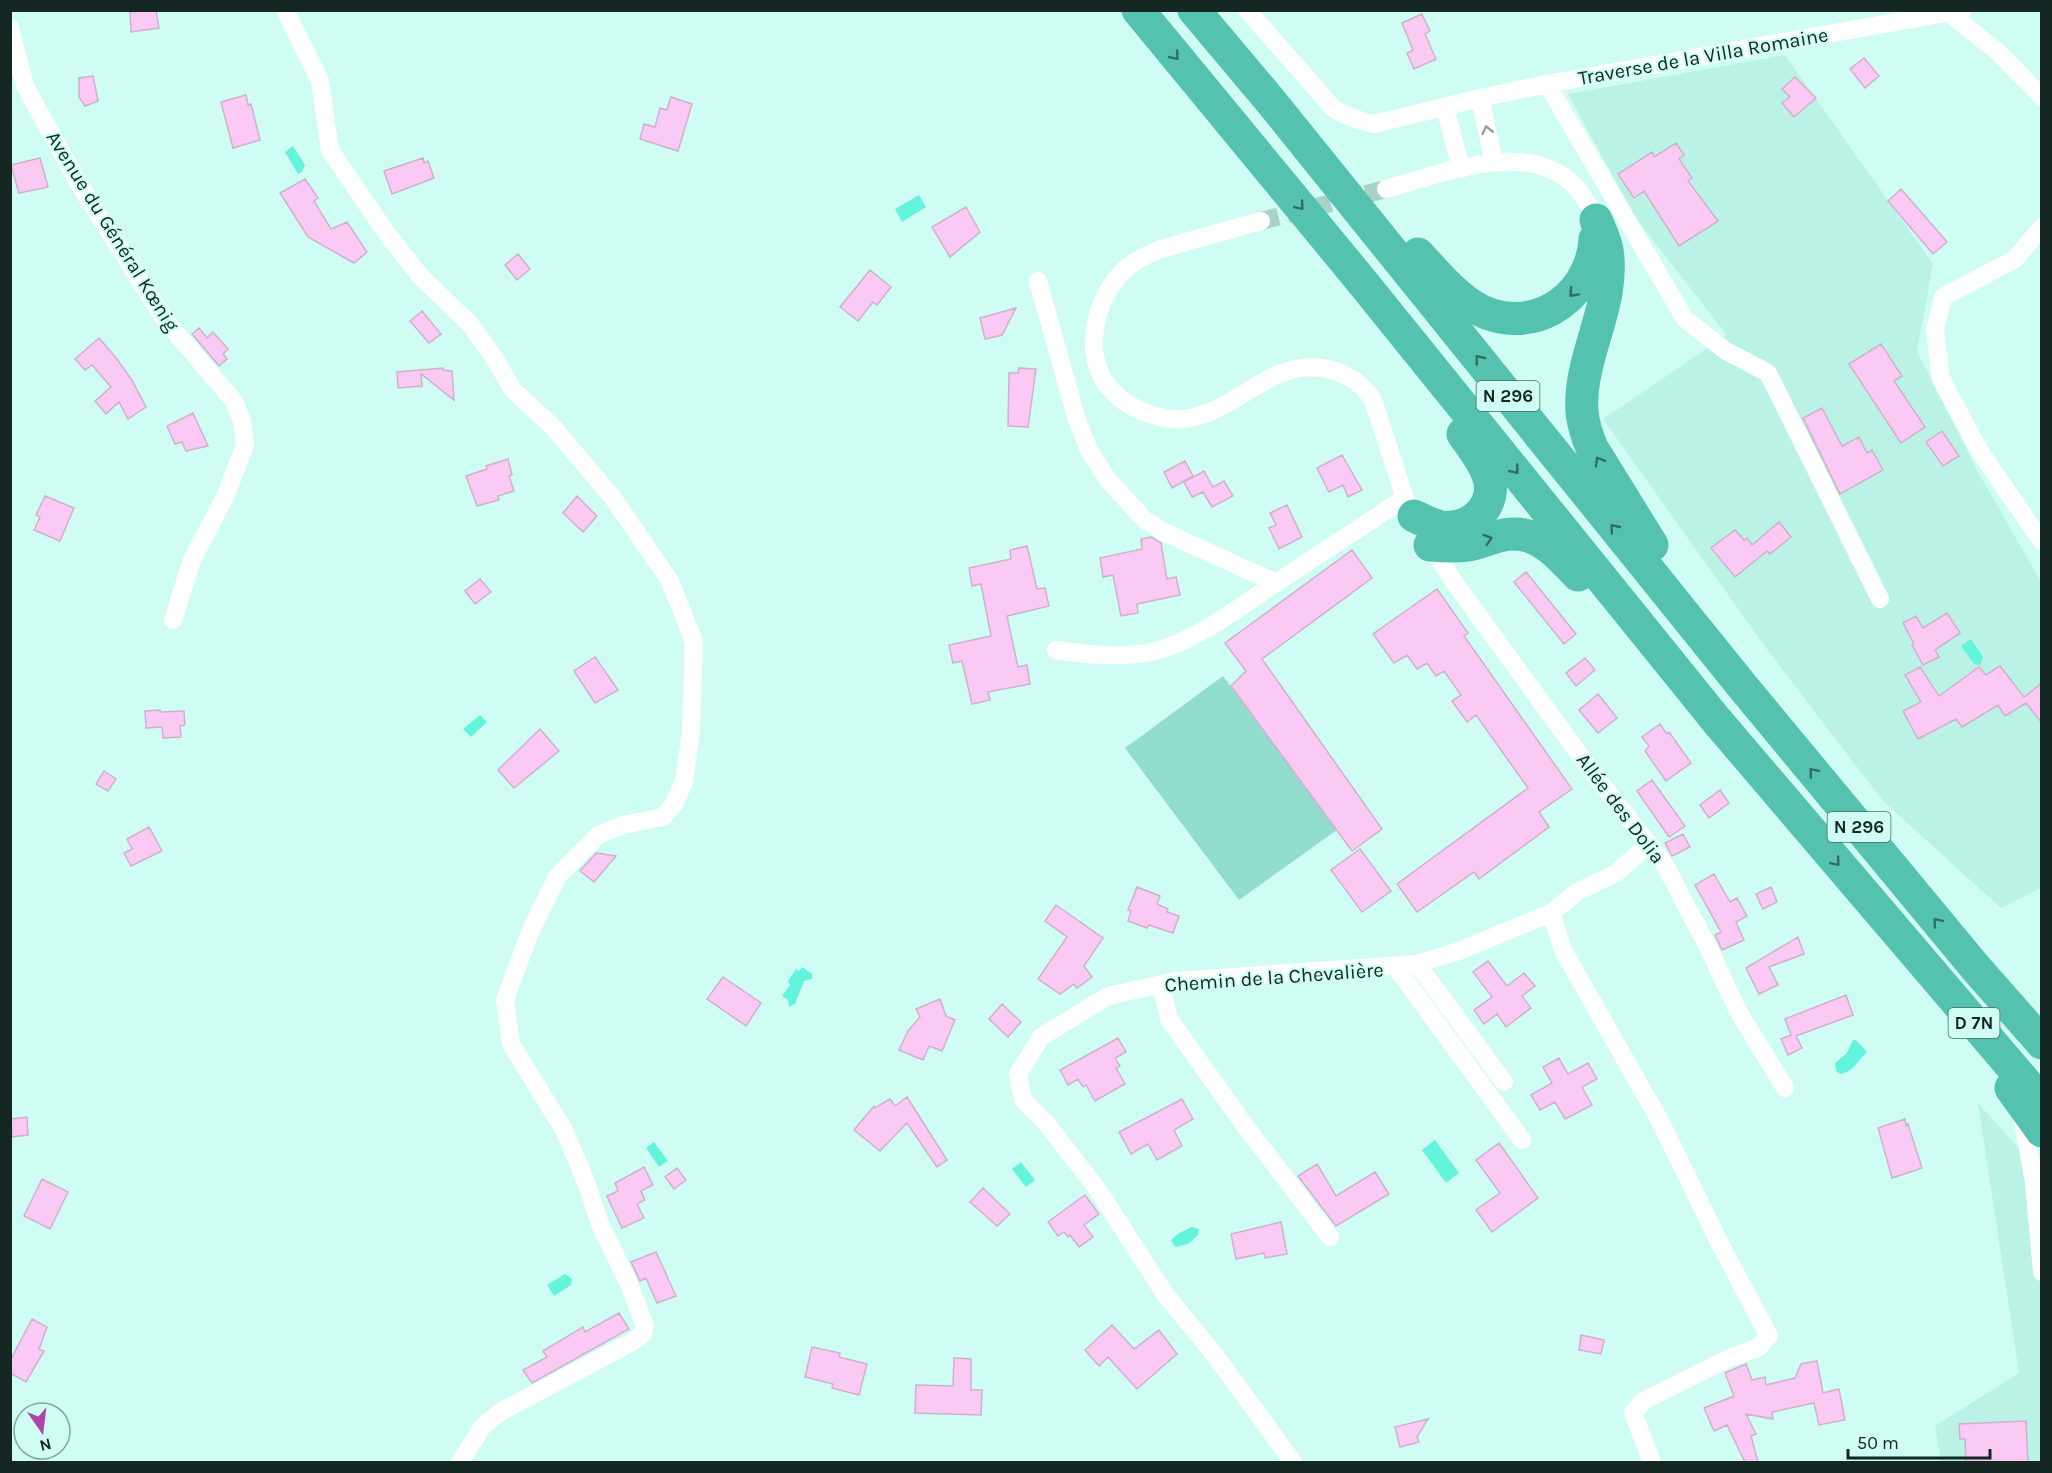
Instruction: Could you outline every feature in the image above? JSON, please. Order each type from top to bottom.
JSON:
[{"type":"highway","name":"N 296","points":[[1138,10],[1359,278],[1717,721],[1921,962],[2030,1100],[2042,1131]]},
{"type":"highway","name":"N 296","points":[[1194,10],[1743,687],[1975,967],[2042,1043]]},
{"type":"highway","name":"N 296","points":[[1273,105],[1445,282],[1472,305],[1490,314],[1508,318],[1525,317],[1559,306],[1572,297],[1590,267],[1596,220]]},
{"type":"highway","points":[[1596,220],[1604,238],[1608,266],[1603,303],[1585,378],[1582,413],[1586,432],[1592,448],[1613,485],[1743,687]]},
{"type":"highway","points":[[1359,278],[1483,464],[1491,488],[1489,500],[1482,513],[1468,523],[1454,527],[1440,527],[1410,507]]},
{"type":"highway","points":[[1430,545],[1455,547],[1470,545],[1500,535],[1516,533],[1532,537],[1547,546],[1581,578],[1717,721]]},
{"type":"highway","name":"D 7N","points":[[1975,967],[2042,1058]]},
{"type":"street","points":[[285,10],[320,81],[330,150],[385,231],[420,276],[470,324],[495,359],[513,390],[553,427],[613,498],[670,581],[694,642],[691,731],[684,782],[674,804],[663,817],[623,825],[598,835],[557,877],[530,932],[505,1000],[511,1044],[564,1130],[586,1182],[600,1224],[628,1282],[645,1326],[643,1334],[502,1411],[483,1426],[460,1462]]},
{"type":"street","name":"Traverse de la Villa Romaine","points":[[1247,10],[1333,108],[1345,116],[1374,124],[1547,84],[1956,12]]},
{"type":"street","points":[[1956,12],[2042,97]]},
{"type":"street","name":"Avenue du Général Kœnig","points":[[10,28],[25,86],[79,184],[165,320],[233,400],[242,420],[245,445],[225,497],[192,560],[173,620]]},
{"type":"street","points":[[1547,84],[1685,319],[1726,351],[1768,373],[1880,599]]},
{"type":"street","points":[[1480,98],[1494,162]]},
{"type":"street","points":[[1445,107],[1461,169]]},
{"type":"street","points":[[1386,189],[1494,162],[1518,161],[1541,164],[1559,172],[1574,184],[1585,198],[1596,220]]},
{"type":"street","name":"Allée des Dolia","points":[[1261,221],[1161,249],[1131,264],[1103,298],[1096,323],[1095,348],[1098,367],[1106,384],[1119,398],[1141,413],[1165,418],[1187,418],[1222,408],[1273,377],[1298,368],[1322,367],[1340,371],[1365,388],[1373,400],[1410,507],[1430,545],[1454,582],[1586,764],[1665,865],[1738,1011],[1785,1088]]},
{"type":"street","points":[[2042,227],[2015,259],[1943,297],[1935,332],[1941,379],[1979,450],[2042,542]]},
{"type":"street","points":[[1038,281],[1077,420],[1089,450],[1108,480],[1145,520],[1164,532],[1276,583]]},
{"type":"street","points":[[1056,650],[1090,655],[1128,655],[1153,651],[1175,644],[1216,622],[1276,583],[1410,507]]},
{"type":"street","name":"Chemin de la Chevalière","points":[[1293,1462],[1221,1363],[1165,1294],[1098,1190],[1046,1123],[1023,1100],[1017,1074],[1041,1037],[1108,996],[1176,981],[1417,964],[1459,951],[1551,913],[1576,892],[1616,873],[1649,844]]},
{"type":"street","points":[[1551,913],[1563,950],[1660,1121],[1768,1336],[1758,1348],[1729,1358],[1643,1401],[1633,1413],[1652,1462]]},
{"type":"street","points":[[1417,964],[1504,1082]]},
{"type":"street","points":[[1396,967],[1522,1140]]},
{"type":"street","points":[[1161,984],[1169,1018],[1243,1123],[1330,1237]]},
{"type":"street","points":[[2030,1100],[2027,1134],[2038,1179],[2042,1272]]},
{"type":"shaded area","points":[[1785,55],[1933,264],[1917,352],[1977,470],[2041,582],[2041,888],[2001,908],[1883,801],[1766,648],[1603,419],[1727,335],[1637,220],[1568,94]]},
{"type":"shaded area","points":[[293,146],[305,165],[302,172],[298,174],[285,152]]},
{"type":"shaded area","points":[[919,195],[926,207],[902,222],[895,209]]},
{"type":"shaded area","points":[[1971,639],[1983,657],[1980,665],[1974,664],[1961,646]]},
{"type":"shaded area","points":[[1223,676],[1337,830],[1239,900],[1125,748]]},
{"type":"shaded area","points":[[480,715],[487,722],[471,737],[463,729]]},
{"type":"shaded area","points":[[802,967],[812,974],[812,979],[804,981],[795,1004],[789,1007],[788,1000],[782,996],[790,985],[788,981],[796,969],[799,971]]},
{"type":"shaded area","points":[[1853,1040],[1856,1040],[1867,1052],[1852,1068],[1840,1074],[1836,1071],[1835,1063],[1847,1053]]},
{"type":"shaded area","points":[[1978,1103],[2041,1173],[2041,1462],[1941,1462],[1935,1426],[2019,1373]]},
{"type":"shaded area","points":[[1435,1140],[1459,1173],[1446,1183],[1422,1150]]},
{"type":"shaded area","points":[[654,1142],[668,1161],[659,1167],[646,1148]]},
{"type":"shaded area","points":[[1021,1162],[1035,1180],[1026,1187],[1012,1169]]},
{"type":"shaded area","points":[[1192,1227],[1199,1229],[1198,1235],[1188,1244],[1175,1247],[1171,1240]]},
{"type":"shaded area","points":[[565,1274],[572,1279],[571,1285],[554,1296],[547,1285]]},
{"type":"building","points":[[156,10],[159,28],[131,32],[130,12]]},
{"type":"building","points":[[1422,14],[1430,31],[1425,34],[1436,59],[1414,69],[1407,53],[1413,50],[1402,23]]},
{"type":"building","points":[[1864,58],[1879,76],[1865,88],[1850,69]]},
{"type":"building","points":[[93,76],[98,101],[85,106],[79,97],[79,78]]},
{"type":"building","points":[[1795,77],[1816,98],[1794,117],[1782,103],[1790,97],[1782,89]]},
{"type":"building","points":[[246,95],[248,105],[251,104],[260,140],[233,148],[221,102]]},
{"type":"building","points":[[671,97],[692,104],[678,151],[640,139],[644,124],[655,127],[660,108],[667,110]]},
{"type":"building","points":[[1676,143],[1684,155],[1679,159],[1692,178],[1688,181],[1718,221],[1679,246],[1644,191],[1634,198],[1618,174],[1652,152],[1654,157]]},
{"type":"building","points":[[40,158],[48,187],[19,193],[11,165]]},
{"type":"building","points":[[423,158],[424,163],[428,161],[434,178],[392,194],[384,171]]},
{"type":"building","points":[[305,179],[318,198],[314,201],[331,229],[347,222],[367,252],[354,263],[308,237],[280,193]]},
{"type":"building","points":[[1901,189],[1947,242],[1933,254],[1888,201]]},
{"type":"building","points":[[966,207],[980,232],[950,257],[932,227]]},
{"type":"building","points":[[518,254],[530,269],[517,280],[505,265]]},
{"type":"building","points":[[870,270],[891,287],[877,305],[873,302],[858,321],[840,307]]},
{"type":"building","points":[[1016,308],[1002,335],[985,339],[980,318]]},
{"type":"building","points":[[422,311],[441,334],[429,343],[410,321]]},
{"type":"building","points":[[199,328],[207,338],[213,332],[228,349],[223,354],[227,359],[219,366],[192,334]]},
{"type":"building","points":[[99,338],[133,382],[146,407],[128,419],[119,402],[106,414],[95,401],[111,387],[92,365],[85,370],[75,359]]},
{"type":"building","points":[[1881,344],[1902,376],[1894,381],[1925,427],[1901,443],[1849,364]]},
{"type":"building","points":[[443,368],[443,370],[452,371],[454,400],[421,374],[422,386],[398,388],[397,372]]},
{"type":"building","points":[[1019,368],[1036,369],[1028,427],[1008,426],[1009,373],[1018,373]]},
{"type":"building","points":[[1822,408],[1842,446],[1859,437],[1867,453],[1872,450],[1883,470],[1840,494],[1803,418]]},
{"type":"building","points":[[193,413],[208,446],[186,451],[182,442],[175,444],[167,426]]},
{"type":"building","points":[[1942,431],[1959,456],[1943,466],[1926,442]]},
{"type":"building","points":[[1342,455],[1362,490],[1348,497],[1343,485],[1329,492],[1317,468]]},
{"type":"building","points":[[508,459],[512,475],[509,476],[514,491],[498,496],[499,500],[477,506],[466,476]]},
{"type":"building","points":[[1185,461],[1193,476],[1172,488],[1164,472]]},
{"type":"building","points":[[1204,471],[1213,487],[1224,481],[1233,496],[1212,507],[1203,492],[1192,497],[1184,482]]},
{"type":"building","points":[[45,496],[74,508],[60,541],[34,530],[40,517],[36,515]]},
{"type":"building","points":[[577,496],[597,516],[583,532],[563,513]]},
{"type":"building","points":[[1287,505],[1302,537],[1279,549],[1269,528],[1276,525],[1270,513]]},
{"type":"building","points":[[1779,522],[1791,537],[1770,554],[1767,551],[1735,577],[1711,548],[1735,530],[1744,540],[1747,538],[1752,545]]},
{"type":"building","points":[[1151,537],[1161,543],[1167,579],[1176,577],[1180,595],[1137,604],[1138,613],[1121,616],[1113,575],[1103,577],[1100,558],[1142,549],[1141,539]]},
{"type":"building","points":[[1027,546],[1037,589],[1045,588],[1049,606],[1007,616],[1018,667],[1027,665],[1030,684],[988,692],[990,700],[972,704],[962,661],[953,663],[949,645],[991,636],[981,584],[972,586],[969,568],[1011,559],[1010,550]]},
{"type":"building","points":[[1352,550],[1372,578],[1262,659],[1382,829],[1352,851],[1231,686],[1246,671],[1225,643]]},
{"type":"building","points":[[1526,572],[1576,634],[1564,644],[1514,582]]},
{"type":"building","points":[[480,579],[491,592],[475,604],[465,591]]},
{"type":"building","points":[[1437,589],[1468,633],[1464,636],[1572,789],[1539,812],[1549,827],[1479,879],[1474,872],[1417,912],[1397,884],[1528,788],[1476,715],[1467,722],[1452,701],[1461,695],[1444,671],[1436,676],[1427,663],[1417,669],[1407,655],[1394,663],[1373,634]]},
{"type":"building","points":[[1947,613],[1960,633],[1935,650],[1939,657],[1923,665],[1903,623],[1916,616],[1923,628]]},
{"type":"building","points":[[595,657],[618,690],[595,703],[574,671]]},
{"type":"building","points":[[1585,658],[1595,670],[1576,686],[1566,673]]},
{"type":"building","points":[[2000,666],[2024,697],[2042,683],[2042,723],[2026,703],[2005,716],[1998,705],[1962,727],[1956,719],[1918,739],[1903,711],[1921,702],[1905,675],[1920,667],[1939,696],[1979,667],[1986,675]]},
{"type":"building","points":[[1598,694],[1617,718],[1598,733],[1579,710]]},
{"type":"building","points":[[160,710],[160,712],[184,711],[185,725],[180,726],[181,737],[163,738],[162,727],[146,728],[145,711]]},
{"type":"building","points":[[1660,724],[1667,734],[1669,732],[1691,763],[1666,781],[1645,751],[1649,746],[1642,737]]},
{"type":"building","points":[[540,729],[559,751],[514,788],[498,770]]},
{"type":"building","points":[[104,771],[116,779],[108,791],[96,784]]},
{"type":"building","points":[[1652,780],[1685,826],[1669,837],[1637,791]]},
{"type":"building","points":[[1720,790],[1729,803],[1709,818],[1700,805]]},
{"type":"building","points":[[149,827],[162,851],[131,866],[124,853],[132,849],[127,839]]},
{"type":"building","points":[[1683,834],[1690,847],[1672,856],[1665,843]]},
{"type":"building","points":[[1360,849],[1391,891],[1362,912],[1331,870]]},
{"type":"building","points":[[596,853],[616,856],[594,882],[580,871]]},
{"type":"building","points":[[1714,874],[1730,902],[1737,898],[1747,916],[1736,922],[1744,940],[1722,950],[1715,935],[1721,932],[1695,885]]},
{"type":"building","points":[[1137,887],[1160,896],[1157,904],[1168,909],[1167,912],[1179,916],[1173,933],[1149,925],[1147,928],[1128,921],[1131,911],[1128,910]]},
{"type":"building","points":[[1771,887],[1777,902],[1763,909],[1756,894]]},
{"type":"building","points":[[1056,905],[1103,938],[1084,966],[1092,977],[1077,988],[1074,984],[1060,994],[1038,979],[1067,937],[1045,921]]},
{"type":"building","points":[[1798,937],[1804,954],[1769,967],[1778,985],[1759,994],[1746,968]]},
{"type":"building","points":[[1488,961],[1507,986],[1524,973],[1535,986],[1522,996],[1531,1008],[1506,1027],[1497,1014],[1484,1024],[1474,1010],[1492,997],[1473,972]]},
{"type":"building","points":[[723,977],[761,1003],[746,1026],[707,999]]},
{"type":"building","points":[[1846,995],[1853,1015],[1796,1036],[1802,1048],[1788,1055],[1781,1039],[1791,1035],[1785,1019]]},
{"type":"building","points":[[940,999],[946,1016],[955,1020],[942,1051],[929,1046],[923,1060],[899,1050],[908,1031],[920,1017],[916,1009]]},
{"type":"building","points":[[1002,1004],[1021,1022],[1008,1037],[989,1019]]},
{"type":"building","points":[[1118,1038],[1126,1052],[1115,1058],[1120,1066],[1116,1068],[1125,1084],[1095,1101],[1086,1085],[1083,1087],[1078,1079],[1068,1085],[1060,1070]]},
{"type":"building","points":[[1559,1058],[1568,1074],[1588,1063],[1597,1079],[1582,1087],[1592,1105],[1565,1119],[1555,1102],[1540,1110],[1531,1095],[1552,1083],[1543,1067]]},
{"type":"building","points":[[907,1097],[947,1160],[937,1167],[907,1123],[880,1151],[854,1130],[874,1106],[875,1108],[890,1099],[895,1106]]},
{"type":"building","points":[[1182,1099],[1193,1119],[1174,1130],[1182,1146],[1157,1160],[1148,1144],[1131,1154],[1119,1132]]},
{"type":"building","points":[[27,1117],[28,1135],[12,1137],[11,1119]]},
{"type":"building","points":[[1905,1119],[1922,1168],[1892,1178],[1878,1128]]},
{"type":"building","points":[[1499,1143],[1538,1198],[1492,1232],[1476,1210],[1500,1193],[1476,1160]]},
{"type":"building","points":[[1317,1164],[1336,1196],[1375,1172],[1389,1194],[1336,1226],[1298,1176]]},
{"type":"building","points":[[644,1167],[653,1185],[641,1191],[645,1200],[637,1204],[644,1218],[622,1228],[607,1196],[618,1191],[615,1183]]},
{"type":"building","points":[[677,1168],[686,1180],[674,1189],[665,1177]]},
{"type":"building","points":[[42,1179],[68,1192],[50,1229],[24,1216]]},
{"type":"building","points":[[983,1188],[1010,1214],[997,1226],[970,1202]]},
{"type":"building","points":[[1085,1195],[1099,1214],[1084,1225],[1093,1237],[1079,1247],[1070,1235],[1068,1237],[1064,1232],[1058,1236],[1048,1222]]},
{"type":"building","points":[[1281,1222],[1287,1254],[1265,1258],[1264,1253],[1236,1259],[1231,1234]]},
{"type":"building","points":[[656,1252],[676,1296],[657,1303],[646,1278],[640,1281],[631,1262]]},
{"type":"building","points":[[619,1313],[629,1329],[532,1383],[523,1370],[547,1357],[543,1351],[583,1327],[585,1332]]},
{"type":"building","points":[[32,1319],[47,1327],[39,1349],[44,1351],[26,1382],[10,1373],[10,1361]]},
{"type":"building","points":[[1112,1325],[1134,1349],[1159,1330],[1177,1354],[1137,1389],[1108,1357],[1099,1366],[1085,1350]]},
{"type":"building","points":[[1581,1335],[1604,1340],[1601,1354],[1579,1350]]},
{"type":"building","points":[[812,1347],[840,1353],[839,1357],[867,1364],[859,1395],[832,1388],[833,1384],[805,1377]]},
{"type":"building","points":[[954,1358],[971,1359],[971,1390],[982,1390],[981,1415],[915,1413],[916,1385],[953,1386]]},
{"type":"building","points":[[1817,1361],[1823,1393],[1839,1389],[1845,1420],[1819,1425],[1814,1403],[1772,1412],[1773,1419],[1746,1414],[1756,1434],[1751,1436],[1758,1462],[1745,1462],[1727,1425],[1714,1431],[1704,1408],[1734,1396],[1725,1373],[1746,1364],[1752,1380],[1765,1377],[1766,1385],[1795,1378],[1801,1364]]},
{"type":"building","points":[[1428,1419],[1417,1437],[1419,1442],[1400,1447],[1395,1427]]},
{"type":"building","points":[[2026,1421],[2028,1462],[1966,1462],[1965,1439],[1960,1439],[1959,1424]]},
{"type":"tunnel","points":[[1261,221],[1386,189]]}]
